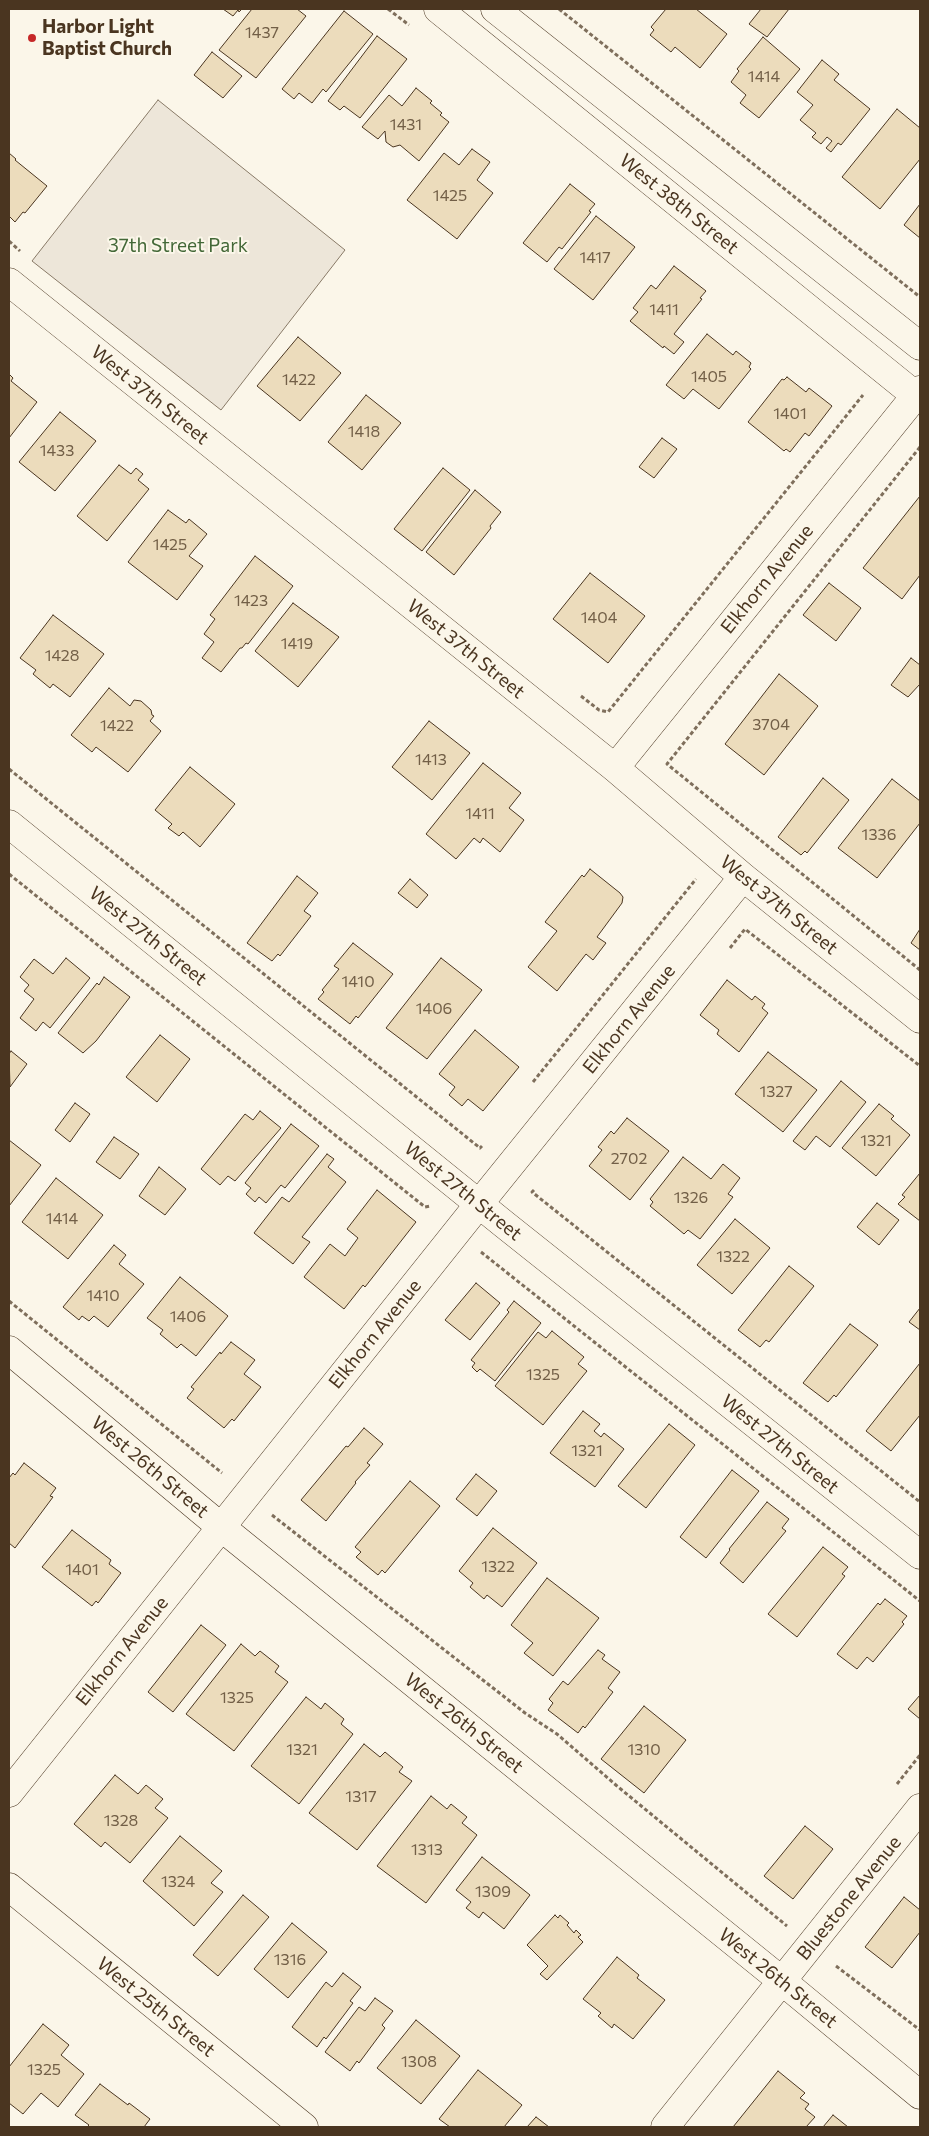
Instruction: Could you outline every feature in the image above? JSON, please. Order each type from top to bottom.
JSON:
[{"type":"street","name":"West 38th Street","points":[[438,9],[919,395]]},
{"type":"street","name":"West 38th Street","points":[[495,9],[920,346]]},
{"type":"street","name":"West 37th Street","points":[[9,282],[615,768],[743,877],[920,1019]]},
{"type":"street","name":"Elkhorn Avenue","points":[[615,768],[919,395]]},
{"type":"street","name":"West 27th Street","points":[[9,824],[479,1204],[920,1555]]},
{"type":"street","name":"Elkhorn Avenue","points":[[9,1793],[479,1204],[743,877]]},
{"type":"street","name":"West 26th Street","points":[[9,1350],[221,1527],[920,2095]]},
{"type":"street","name":"Bluestone Avenue","points":[[664,2127],[920,1808]]},
{"type":"street","name":"West 25th Street","points":[[9,1887],[304,2127]]},
{"type":"path","points":[[559,9],[920,297]]},
{"type":"path","points":[[608,712],[867,390]]},
{"type":"path","points":[[920,447],[667,764],[920,970]]},
{"type":"path","points":[[9,770],[480,1148],[486,1140]]},
{"type":"path","points":[[9,874],[425,1207],[432,1205]]},
{"type":"path","points":[[530,1086],[699,875]]},
{"type":"path","points":[[727,952],[745,929],[920,1066]]},
{"type":"path","points":[[538,1185],[532,1192],[920,1502]]},
{"type":"path","points":[[481,1252],[920,1601]]},
{"type":"path","points":[[9,1301],[223,1474]]},
{"type":"path","points":[[272,1514],[525,1714],[557,1734],[617,1786],[788,1926],[790,1917]]},
{"type":"path","points":[[896,1786],[920,1755]]},
{"type":"path","points":[[831,1962],[920,2030]]},
{"type":"green space","name":"37th Street Park","points":[[158,100],[345,250],[221,410],[32,261]]},
{"type":"building","points":[[223,9],[242,9],[239,12],[238,10],[233,16]]},
{"type":"building","points":[[252,9],[297,9],[306,16],[256,78],[219,50]]},
{"type":"building","points":[[666,9],[696,9],[727,34],[700,68],[675,47],[671,52],[650,35],[654,30],[651,27]]},
{"type":"building","points":[[761,9],[789,9],[767,37],[749,24]]},
{"type":"building","points":[[344,11],[373,34],[326,92],[323,89],[312,103],[299,93],[294,99],[282,89]]},
{"type":"building","points":[[377,36],[407,59],[360,118],[344,106],[340,110],[328,101]]},
{"type":"building","points":[[763,37],[800,69],[759,118],[740,103],[746,95],[731,82],[739,71],[737,69]]},
{"type":"building","points":[[212,52],[242,76],[223,98],[194,75]]},
{"type":"building","points":[[822,60],[839,74],[834,80],[870,109],[841,145],[838,143],[831,152],[826,148],[832,141],[827,137],[821,144],[812,137],[816,133],[800,120],[813,105],[797,92]]},
{"type":"building","points":[[416,88],[432,101],[430,103],[449,122],[419,161],[400,145],[393,147],[386,142],[385,131],[378,139],[362,127],[389,95],[402,106]]},
{"type":"building","points":[[897,109],[920,128],[920,159],[880,209],[842,177]]},
{"type":"building","points":[[472,149],[490,162],[477,180],[493,193],[457,239],[407,200],[444,153],[459,165]]},
{"type":"building","points":[[9,153],[47,186],[15,222],[9,216]]},
{"type":"building","points":[[570,184],[595,204],[589,211],[591,212],[562,249],[559,247],[547,262],[523,243]]},
{"type":"building","points":[[920,204],[920,238],[904,225]]},
{"type":"building","points":[[596,216],[635,247],[593,300],[554,269]]},
{"type":"building","points":[[674,266],[706,291],[700,298],[702,299],[674,334],[684,342],[674,354],[664,346],[663,348],[630,321],[638,312],[633,308],[651,285],[656,289]]},
{"type":"building","points":[[707,334],[733,355],[736,351],[751,363],[749,367],[751,369],[719,409],[693,389],[684,399],[666,385]]},
{"type":"building","points":[[298,337],[341,373],[300,421],[257,386]]},
{"type":"building","points":[[9,374],[13,378],[11,381],[37,402],[9,438]]},
{"type":"building","points":[[787,377],[806,392],[809,388],[832,406],[809,436],[805,433],[790,452],[786,449],[784,451],[748,422],[782,379],[784,380]]},
{"type":"building","points":[[366,395],[401,423],[362,470],[328,442]]},
{"type":"building","points":[[60,412],[96,441],[55,491],[19,462]]},
{"type":"building","points":[[662,438],[677,449],[654,478],[639,467]]},
{"type":"building","points":[[119,465],[131,474],[136,468],[143,474],[138,480],[149,489],[107,541],[77,516]]},
{"type":"building","points":[[443,468],[470,490],[422,551],[394,529]]},
{"type":"building","points":[[475,490],[501,512],[490,526],[491,528],[454,575],[426,552]]},
{"type":"building","points":[[920,496],[920,575],[902,599],[863,568]]},
{"type":"building","points":[[168,510],[186,523],[189,519],[207,534],[189,556],[203,566],[177,600],[128,562]]},
{"type":"building","points":[[255,556],[293,586],[248,644],[246,643],[240,648],[221,672],[202,658],[214,642],[204,634],[215,619],[210,615]]},
{"type":"building","points":[[590,573],[645,616],[608,663],[553,619]]},
{"type":"building","points":[[829,583],[861,608],[836,641],[803,615]]},
{"type":"building","points":[[293,603],[339,637],[298,687],[255,651]]},
{"type":"building","points":[[53,615],[104,654],[70,697],[53,684],[50,688],[33,674],[36,670],[20,658]]},
{"type":"building","points":[[911,658],[920,665],[920,684],[908,697],[891,685]]},
{"type":"building","points":[[779,674],[818,706],[764,775],[725,744]]},
{"type":"building","points":[[109,688],[130,706],[134,700],[141,701],[151,710],[154,716],[150,721],[161,731],[128,772],[96,747],[92,752],[71,735]]},
{"type":"building","points":[[429,721],[470,753],[432,800],[392,767]]},
{"type":"building","points":[[483,763],[521,793],[509,808],[524,820],[500,852],[483,838],[480,843],[474,838],[456,859],[426,834]]},
{"type":"building","points":[[190,767],[235,804],[200,847],[183,832],[179,836],[168,828],[172,824],[155,810]]},
{"type":"building","points":[[823,778],[849,800],[807,853],[805,851],[801,855],[778,837]]},
{"type":"building","points":[[892,779],[920,801],[920,823],[877,878],[838,848]]},
{"type":"building","points":[[590,869],[620,893],[623,897],[622,903],[597,937],[606,943],[593,960],[586,954],[557,991],[528,967],[557,931],[545,922],[582,875],[584,877]]},
{"type":"building","points":[[297,876],[318,893],[304,911],[311,916],[280,956],[278,954],[272,961],[247,943]]},
{"type":"building","points":[[410,879],[428,895],[417,908],[398,893]]},
{"type":"building","points":[[920,929],[920,950],[911,943]]},
{"type":"building","points":[[353,943],[393,974],[358,1018],[356,1016],[350,1024],[318,999],[324,992],[322,990],[339,969],[334,966]]},
{"type":"building","points":[[66,958],[90,978],[50,1028],[43,1022],[36,1031],[20,1018],[34,999],[24,991],[29,985],[20,977],[34,959],[53,974]]},
{"type":"building","points":[[441,958],[482,990],[427,1059],[386,1028]]},
{"type":"building","points":[[104,977],[130,997],[96,1041],[83,1053],[58,1033],[97,983],[99,985]]},
{"type":"building","points":[[727,980],[752,1000],[755,996],[765,1004],[762,1008],[768,1013],[739,1052],[717,1034],[719,1030],[700,1015]]},
{"type":"building","points":[[475,1030],[519,1067],[483,1111],[468,1099],[462,1106],[449,1095],[455,1087],[439,1074]]},
{"type":"building","points":[[160,1035],[190,1059],[157,1102],[126,1077]]},
{"type":"building","points":[[11,1051],[27,1064],[10,1087],[9,1054]]},
{"type":"building","points":[[768,1052],[817,1090],[783,1132],[735,1094]]},
{"type":"building","points":[[841,1081],[866,1102],[830,1147],[816,1136],[805,1150],[793,1141]]},
{"type":"building","points":[[75,1103],[90,1114],[70,1142],[55,1130]]},
{"type":"building","points":[[879,1104],[894,1116],[891,1119],[910,1135],[876,1176],[842,1148]]},
{"type":"building","points":[[260,1111],[281,1128],[235,1181],[228,1176],[220,1185],[201,1169],[245,1114],[253,1120]]},
{"type":"building","points":[[627,1118],[669,1151],[630,1200],[589,1166],[602,1150],[598,1147],[611,1131],[614,1134]]},
{"type":"building","points":[[291,1124],[319,1146],[285,1188],[281,1185],[266,1203],[259,1197],[255,1202],[246,1194],[251,1188],[245,1183]]},
{"type":"building","points":[[114,1137],[139,1154],[120,1179],[96,1162]]},
{"type":"building","points":[[9,1140],[41,1165],[9,1206]]},
{"type":"building","points":[[327,1154],[334,1159],[328,1167],[346,1182],[302,1237],[310,1242],[293,1264],[254,1233],[282,1197],[289,1202]]},
{"type":"building","points":[[683,1157],[711,1179],[723,1164],[740,1178],[728,1194],[733,1197],[700,1239],[688,1230],[684,1234],[650,1206],[653,1202],[650,1199]]},
{"type":"building","points":[[159,1167],[186,1189],[165,1215],[139,1196]]},
{"type":"building","points":[[920,1173],[920,1221],[898,1204],[905,1197],[902,1195]]},
{"type":"building","points":[[56,1178],[103,1215],[68,1259],[22,1222]]},
{"type":"building","points":[[377,1190],[416,1222],[365,1287],[363,1285],[344,1309],[304,1277],[330,1244],[345,1256],[358,1238],[347,1229]]},
{"type":"building","points":[[877,1203],[899,1220],[879,1245],[857,1227]]},
{"type":"building","points":[[735,1219],[770,1248],[732,1294],[697,1265]]},
{"type":"building","points":[[114,1245],[126,1255],[119,1264],[144,1284],[108,1327],[94,1316],[89,1321],[82,1316],[79,1320],[63,1307]]},
{"type":"building","points":[[789,1266],[814,1286],[769,1342],[766,1340],[760,1347],[738,1330]]},
{"type":"building","points":[[180,1277],[228,1316],[196,1356],[181,1344],[177,1348],[160,1334],[163,1330],[147,1318]]},
{"type":"building","points":[[476,1283],[500,1303],[470,1340],[445,1320]]},
{"type":"building","points":[[514,1301],[541,1323],[495,1381],[480,1369],[477,1372],[472,1367],[475,1363],[471,1360],[509,1312],[507,1310]]},
{"type":"building","points":[[920,1308],[920,1330],[909,1322]]},
{"type":"building","points":[[850,1324],[878,1345],[836,1397],[834,1395],[828,1402],[803,1383]]},
{"type":"building","points":[[552,1331],[584,1357],[578,1364],[587,1371],[543,1425],[495,1386],[538,1332],[546,1338]]},
{"type":"building","points":[[231,1342],[255,1360],[244,1374],[261,1387],[234,1421],[232,1419],[224,1428],[187,1398],[194,1389],[191,1387],[220,1352],[221,1354]]},
{"type":"building","points":[[920,1363],[920,1415],[891,1451],[866,1431]]},
{"type":"building","points":[[583,1411],[600,1424],[594,1431],[601,1437],[604,1433],[624,1449],[595,1487],[550,1453]]},
{"type":"building","points":[[669,1424],[695,1445],[646,1508],[618,1486]]},
{"type":"building","points":[[364,1428],[383,1444],[367,1463],[370,1465],[326,1521],[301,1500],[346,1446],[348,1447]]},
{"type":"building","points":[[24,1463],[56,1488],[50,1496],[53,1497],[15,1548],[9,1543],[9,1478],[13,1473],[15,1475]]},
{"type":"building","points":[[732,1470],[759,1491],[706,1558],[680,1537]]},
{"type":"building","points":[[476,1474],[497,1491],[477,1516],[456,1499]]},
{"type":"building","points":[[410,1481],[440,1506],[385,1573],[382,1570],[378,1575],[356,1557],[361,1552],[355,1547]]},
{"type":"building","points":[[767,1502],[789,1519],[782,1528],[786,1531],[743,1583],[720,1563]]},
{"type":"building","points":[[493,1528],[537,1563],[502,1607],[487,1595],[484,1599],[470,1587],[473,1583],[459,1571]]},
{"type":"building","points":[[72,1530],[111,1560],[109,1564],[121,1573],[98,1603],[96,1601],[92,1606],[42,1567]]},
{"type":"building","points":[[823,1547],[848,1567],[842,1574],[845,1576],[797,1637],[768,1614]]},
{"type":"building","points":[[547,1578],[599,1618],[553,1676],[524,1653],[533,1643],[511,1625]]},
{"type":"building","points":[[885,1599],[907,1616],[902,1622],[904,1624],[873,1662],[867,1657],[857,1669],[837,1654],[878,1603],[880,1605]]},
{"type":"building","points":[[201,1625],[226,1645],[173,1712],[148,1692]]},
{"type":"building","points":[[241,1644],[255,1656],[260,1651],[279,1666],[275,1672],[288,1682],[234,1751],[186,1714]]},
{"type":"building","points":[[598,1650],[605,1655],[602,1659],[620,1672],[608,1688],[613,1692],[585,1728],[583,1726],[578,1733],[548,1710],[553,1703],[549,1699],[563,1681],[568,1685]]},
{"type":"building","points":[[920,1695],[920,1719],[908,1709]]},
{"type":"building","points":[[306,1697],[321,1709],[325,1703],[344,1719],[341,1724],[353,1734],[299,1804],[251,1766]]},
{"type":"building","points":[[644,1706],[686,1740],[644,1793],[601,1759]]},
{"type":"building","points":[[364,1744],[380,1757],[385,1752],[403,1767],[399,1772],[412,1781],[357,1850],[309,1813]]},
{"type":"building","points":[[115,1775],[138,1794],[146,1785],[163,1799],[155,1808],[168,1818],[130,1863],[105,1842],[101,1847],[74,1824]]},
{"type":"building","points":[[431,1796],[447,1809],[451,1804],[467,1817],[462,1823],[477,1835],[426,1903],[377,1866]]},
{"type":"building","points":[[805,1826],[833,1849],[793,1899],[764,1876]]},
{"type":"building","points":[[180,1836],[222,1871],[211,1883],[223,1892],[194,1926],[143,1881]]},
{"type":"building","points":[[482,1857],[530,1895],[504,1929],[483,1912],[479,1918],[466,1908],[471,1902],[456,1890]]},
{"type":"building","points":[[243,1895],[269,1917],[218,1976],[193,1955]]},
{"type":"building","points":[[904,1897],[920,1910],[920,1932],[892,1968],[865,1947]]},
{"type":"building","points":[[555,1915],[558,1918],[560,1915],[569,1923],[567,1925],[574,1933],[576,1930],[581,1935],[578,1937],[583,1942],[547,1980],[540,1974],[548,1966],[527,1945]]},
{"type":"building","points":[[292,1923],[327,1952],[288,1998],[254,1969]]},
{"type":"building","points":[[617,1957],[639,1975],[637,1978],[665,2000],[633,2039],[614,2024],[612,2028],[598,2016],[601,2013],[583,1999]]},
{"type":"building","points":[[343,1973],[361,1987],[350,2001],[353,2003],[326,2039],[324,2037],[317,2047],[292,2027],[326,1982],[332,1987]]},
{"type":"building","points":[[375,1998],[393,2011],[382,2025],[385,2028],[359,2063],[357,2061],[350,2071],[325,2052],[359,2007],[365,2011]]},
{"type":"building","points":[[416,2020],[460,2056],[421,2104],[377,2068]]},
{"type":"building","points":[[43,2024],[69,2045],[61,2055],[84,2074],[58,2107],[41,2093],[23,2114],[9,2103],[9,2067]]},
{"type":"building","points":[[478,2070],[522,2105],[504,2127],[450,2127],[439,2119]]},
{"type":"building","points":[[778,2071],[805,2093],[800,2098],[809,2104],[805,2109],[815,2117],[806,2127],[733,2127]]},
{"type":"building","points":[[100,2084],[150,2119],[144,2127],[87,2127],[89,2125],[75,2115]]},
{"type":"building","points":[[833,2115],[848,2127],[823,2127]]},
{"type":"building","points":[[536,2117],[549,2127],[527,2127]]},
{"type":"place","name":"Harbor Light Baptist Church","points":[[32,38]]}]
